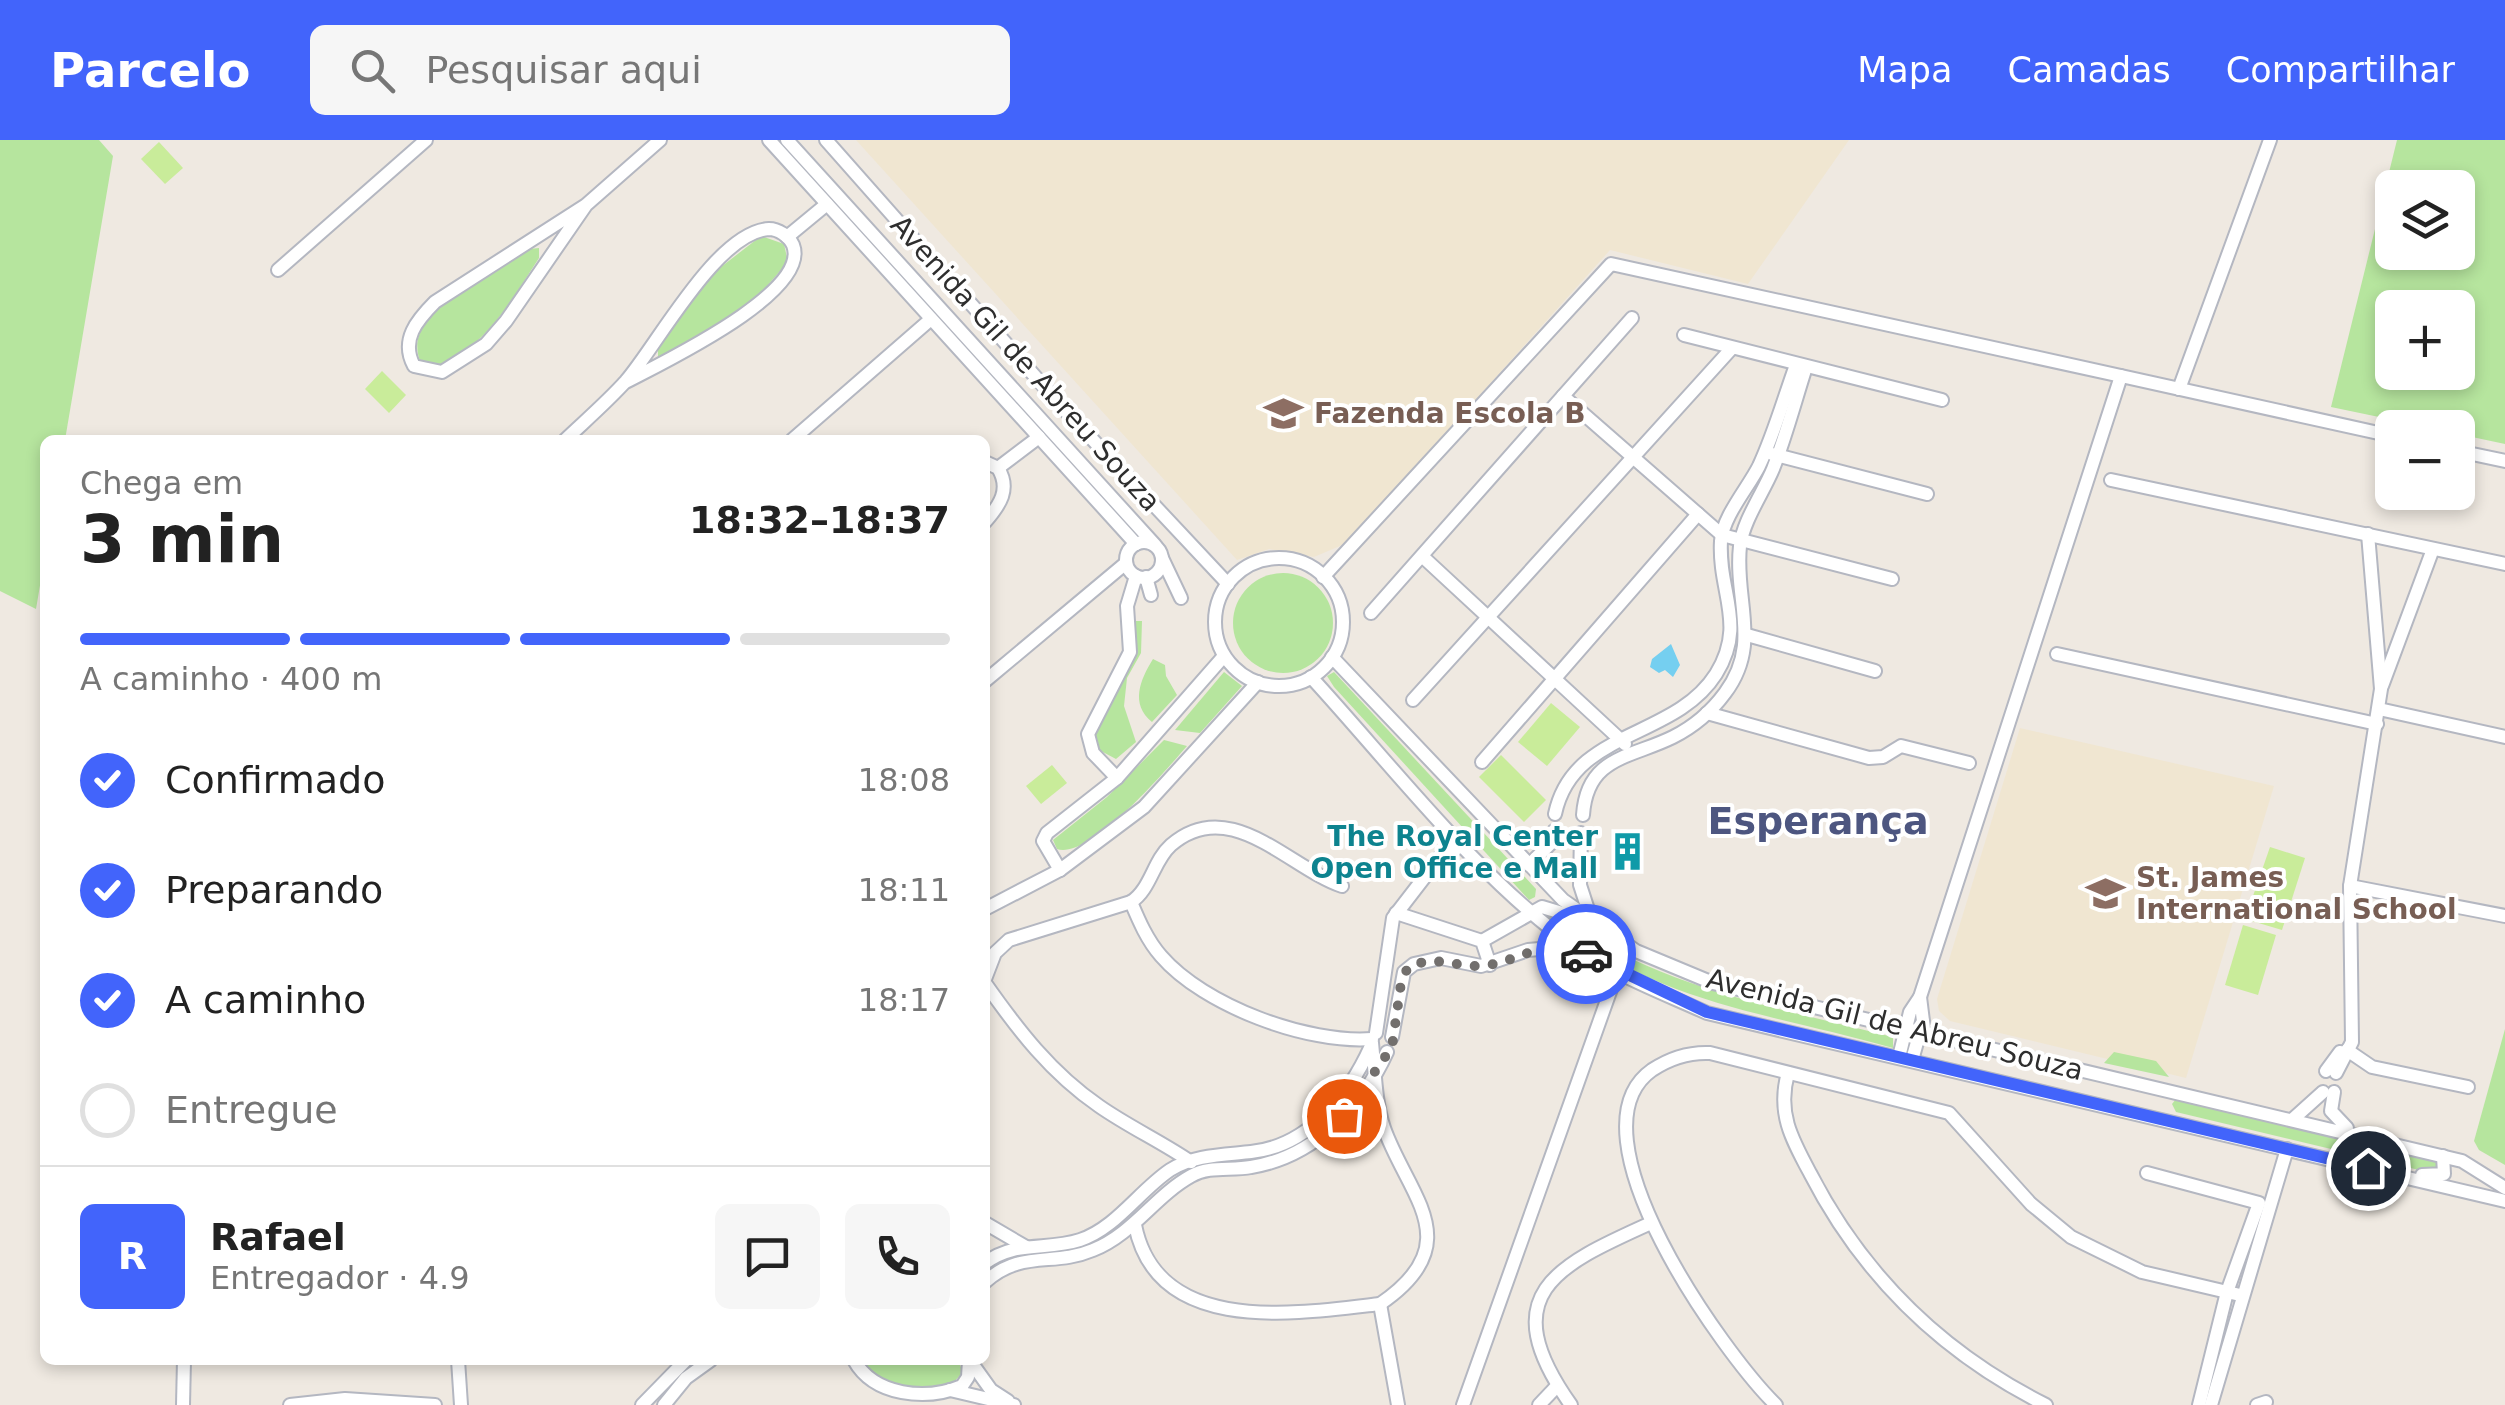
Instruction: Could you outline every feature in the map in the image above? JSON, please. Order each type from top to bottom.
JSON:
[{"type":"street","points":[[392,166],[412,140]]},
{"type":"street","points":[[278,270],[426,140]]},
{"type":"street","points":[[586,205],[486,344],[442,372],[414,366],[409,340],[420,317],[468,277],[586,205],[660,140]]},
{"type":"street","points":[[769,140],[1136,544],[1158,552]]},
{"type":"street","points":[[786,140],[1158,552],[1180,598]]},
{"type":"street","name":"Avenida Gil de Abreu Souza","points":[[826,140],[1063,408],[1228,584]]},
{"type":"street","points":[[2179,389],[2270,140]]},
{"type":"street","points":[[788,237],[827,204]]},
{"type":"street","points":[[571,435],[624,383],[702,277],[744,238],[767,229],[788,237],[793,244],[793,264],[774,290],[749,313],[624,383]]},
{"type":"street","points":[[533,240],[549,256]]},
{"type":"street","points":[[1323,577],[1611,264],[2375,432]]},
{"type":"street","points":[[799,435],[931,318]]},
{"type":"street","points":[[1372,613],[1632,318]]},
{"type":"street","points":[[1684,335],[1942,400]]},
{"type":"street","points":[[1413,700],[1732,348]]},
{"type":"street","points":[[649,352],[659,364]]},
{"type":"street","points":[[1583,815],[1594,778],[1632,750],[1670,739],[1707,713],[1739,670],[1747,635],[1740,542],[1801,366]]},
{"type":"street","points":[[1906,1059],[1920,997],[2121,376]]},
{"type":"street","points":[[1563,396],[1722,535],[1892,579]]},
{"type":"street","points":[[990,514],[1004,491],[992,465],[1039,437]]},
{"type":"street","points":[[1771,454],[1927,494]]},
{"type":"street","points":[[1556,814],[1569,778],[1590,756],[1676,714],[1718,670],[1734,628],[1724,580],[1722,535],[1771,454]]},
{"type":"street","points":[[2475,455],[2505,461]]},
{"type":"street","points":[[2111,480],[2505,564]]},
{"type":"street","points":[[1482,762],[1698,514]]},
{"type":"street","points":[[2331,1072],[2353,1038],[2350,886],[2381,689],[2368,534]]},
{"type":"street","points":[[991,678],[1126,563],[1128,552],[1136,544]]},
{"type":"street","points":[[2381,689],[2434,549]]},
{"type":"street","points":[[1117,778],[1093,754],[1088,734],[1130,652],[1127,606],[1141,577],[1160,568],[1158,552]]},
{"type":"street","points":[[1422,556],[1632,750]]},
{"type":"street","points":[[1279,558],[1298,561],[1323,577],[1339,601],[1343,620],[1332,658],[1311,678],[1294,684],[1258,682],[1224,656],[1215,620],[1228,584],[1242,570],[1279,558]]},
{"type":"street","points":[[1126,563],[1141,577],[1151,595]]},
{"type":"street","points":[[1747,635],[1875,671]]},
{"type":"street","points":[[2057,654],[2378,717],[2505,737]]},
{"type":"street","points":[[1060,870],[1044,837],[1117,778],[1224,656]]},
{"type":"street","name":"Avenida Gil de Abreu Souza","points":[[1332,658],[1529,865],[1592,922],[1636,951],[1713,983],[2443,1156],[2467,1163],[2505,1188]]},
{"type":"street","name":"Avenida Gil de Abreu Souza","points":[[1311,678],[1464,845],[1532,912],[1574,946],[1617,972],[1707,1012],[2505,1201]]},
{"type":"street","points":[[990,905],[1060,870],[1144,807],[1258,682]]},
{"type":"street","points":[[1707,713],[1869,758],[1883,756],[1901,746],[1969,762]]},
{"type":"street","points":[[990,967],[995,953],[1010,940],[1131,902],[1173,843],[1212,828],[1250,834],[1323,880],[1342,886]]},
{"type":"street","points":[[1529,865],[1554,840],[1554,831]]},
{"type":"street","points":[[1396,913],[1482,941],[1549,906],[1576,921],[1592,922],[1580,885],[1582,833]]},
{"type":"street","points":[[990,1260],[1024,1245],[1089,1236],[1188,1160],[1256,1152],[1304,1132],[1345,1093],[1373,1038],[1396,913],[1440,856],[1464,845]]},
{"type":"street","points":[[2350,886],[2505,916]]},
{"type":"street","points":[[1131,902],[1162,957],[1210,993],[1293,1029],[1348,1041],[1373,1038],[1383,1031],[1392,1037]]},
{"type":"street","points":[[1482,941],[1490,964]]},
{"type":"street","points":[[990,1278],[1010,1264],[1090,1252],[1135,1225],[1180,1183],[1202,1171],[1254,1167],[1299,1151],[1344,1116],[1377,1074],[1392,1037],[1408,967],[1441,958],[1476,966],[1528,950],[1574,946]]},
{"type":"street","points":[[1463,1405],[1617,972]]},
{"type":"street","points":[[990,988],[1021,1034],[1063,1078],[1098,1106],[1202,1171]]},
{"type":"street","points":[[1373,1038],[1377,1052],[1387,1052]]},
{"type":"street","points":[[1135,1225],[1152,1270],[1170,1288],[1193,1300],[1275,1313],[1380,1304],[1402,1287],[1418,1262],[1426,1220],[1419,1193],[1383,1125],[1373,1038]]},
{"type":"street","points":[[2347,1050],[2361,1063],[2468,1087]]},
{"type":"street","points":[[1776,1405],[1716,1332],[1652,1222],[1631,1164],[1624,1128],[1635,1090],[1660,1066],[1684,1055],[1710,1053],[1949,1113],[2031,1204],[2071,1237],[2142,1272],[2234,1294]]},
{"type":"street","points":[[1788,1072],[1781,1101],[1784,1118],[1828,1209],[1855,1248],[1932,1333],[1975,1366],[2046,1405]]},
{"type":"street","points":[[2293,1118],[2329,1092],[2333,1117],[2362,1136]]},
{"type":"street","points":[[2212,1405],[2234,1294],[2272,1210],[2287,1149]]},
{"type":"street","points":[[2404,1177],[2444,1174],[2443,1156]]},
{"type":"street","points":[[2147,1173],[2259,1203],[2200,1405]]},
{"type":"street","points":[[1571,1405],[1558,1386],[1536,1331],[1548,1283],[1577,1257],[1652,1222]]},
{"type":"street","points":[[990,1226],[1024,1245],[1034,1258]]},
{"type":"street","points":[[1380,1304],[1398,1405]]},
{"type":"street","points":[[183,1405],[184,1365]]},
{"type":"street","points":[[458,1365],[461,1405]]},
{"type":"street","points":[[642,1405],[681,1365]]},
{"type":"street","points":[[664,1405],[686,1378],[704,1365]]},
{"type":"street","points":[[858,1365],[866,1377],[884,1389],[950,1390],[1014,1405]]},
{"type":"street","points":[[950,1390],[966,1382],[968,1365]]},
{"type":"street","points":[[973,1365],[991,1390],[1014,1405]]},
{"type":"street","points":[[1539,1405],[1558,1386]]},
{"type":"street","points":[[290,1405],[345,1399],[434,1405]]},
{"type":"shaded area","name":"Fazenda Escola B","points":[[856,140],[1849,140],[1748,284],[1610,250],[1347,543],[1314,557],[1269,549],[1237,560]]},
{"type":"shaded area","name":"St. James International School","points":[[2020,728],[2274,786],[2186,1078],[1950,1021],[1939,1011],[1937,999]]},
{"type":"green space","points":[[0,140],[99,140],[113,156],[66,435],[40,435],[40,585],[36,609],[0,591]]},
{"type":"green space","points":[[2397,140],[2505,140],[2505,444],[2475,438],[2475,410],[2375,410],[2375,416],[2331,407],[2375,229],[2375,270],[2475,270],[2475,170],[2390,170]]},
{"type":"green space","points":[[159,142],[183,168],[165,184],[141,159]]},
{"type":"green space","points":[[761,236],[784,244],[788,262],[747,309],[658,359],[658,349],[708,277]]},
{"type":"green space","points":[[539,248],[539,258],[485,333],[440,365],[420,361],[418,342],[424,325],[437,309],[529,249]]},
{"type":"green space","points":[[382,371],[406,395],[389,413],[365,389]]},
{"type":"green space","points":[[1283,573],[1302,577],[1318,588],[1329,604],[1333,623],[1329,642],[1318,658],[1302,669],[1283,673],[1264,669],[1248,658],[1237,642],[1233,623],[1237,604],[1248,588],[1264,577]]},
{"type":"green space","points":[[1133,621],[1142,621],[1141,653],[1127,678],[1124,706],[1136,742],[1116,759],[1099,750],[1097,725],[1136,654]]},
{"type":"green space","points":[[1153,659],[1165,665],[1166,676],[1177,695],[1152,722],[1141,708],[1139,692]]},
{"type":"green space","points":[[1224,672],[1242,686],[1200,733],[1175,730]]},
{"type":"green space","points":[[1334,672],[1536,889],[1535,897],[1529,900],[1334,687],[1327,676]]},
{"type":"green space","points":[[1551,703],[1580,727],[1547,766],[1518,742]]},
{"type":"green space","points":[[1164,740],[1187,746],[1107,828],[1071,849],[1057,849],[1053,840],[1107,797]]},
{"type":"green space","points":[[1501,755],[1546,800],[1524,822],[1479,777]]},
{"type":"green space","points":[[1052,765],[1067,783],[1041,804],[1026,786]]},
{"type":"green space","points":[[2270,847],[2305,858],[2282,930],[2245,919]]},
{"type":"green space","points":[[1552,911],[1590,937],[1672,976],[1759,1004],[1893,1037],[1893,1048],[1673,988],[1591,947],[1548,918]]},
{"type":"green space","points":[[2243,925],[2276,935],[2258,995],[2225,985]]},
{"type":"green space","points":[[2505,1029],[2505,1165],[2479,1150],[2474,1141]]},
{"type":"green space","points":[[2114,1052],[2156,1061],[2169,1077],[2104,1063]]},
{"type":"green space","points":[[2176,1099],[2428,1159],[2437,1162],[2437,1167],[2435,1171],[2419,1170],[2176,1112],[2172,1104]]},
{"type":"green space","points":[[864,1365],[960,1365],[963,1372],[952,1384],[924,1387],[890,1384]]},
{"type":"water","points":[[1671,644],[1680,665],[1673,677],[1665,670],[1659,673],[1650,667],[1652,659]]},
{"type":"way so far","points":[[1344,1116],[1377,1074],[1392,1047],[1401,983],[1408,967],[1441,958],[1481,966],[1528,950],[1574,946],[1586,954]]},
{"type":"place","name":"Fazenda Escola B","points":[[1284,413]]},
{"type":"place","name":"The Royal Center Open Office e Mall","points":[[1628,852]]},
{"type":"place","name":"St. James International School","points":[[2106,893]]},
{"type":"district","name":"Esperança","points":[[1818,821]]},
{"type":"route","points":[[1586,954],[1707,1012],[2368,1168]]}]
